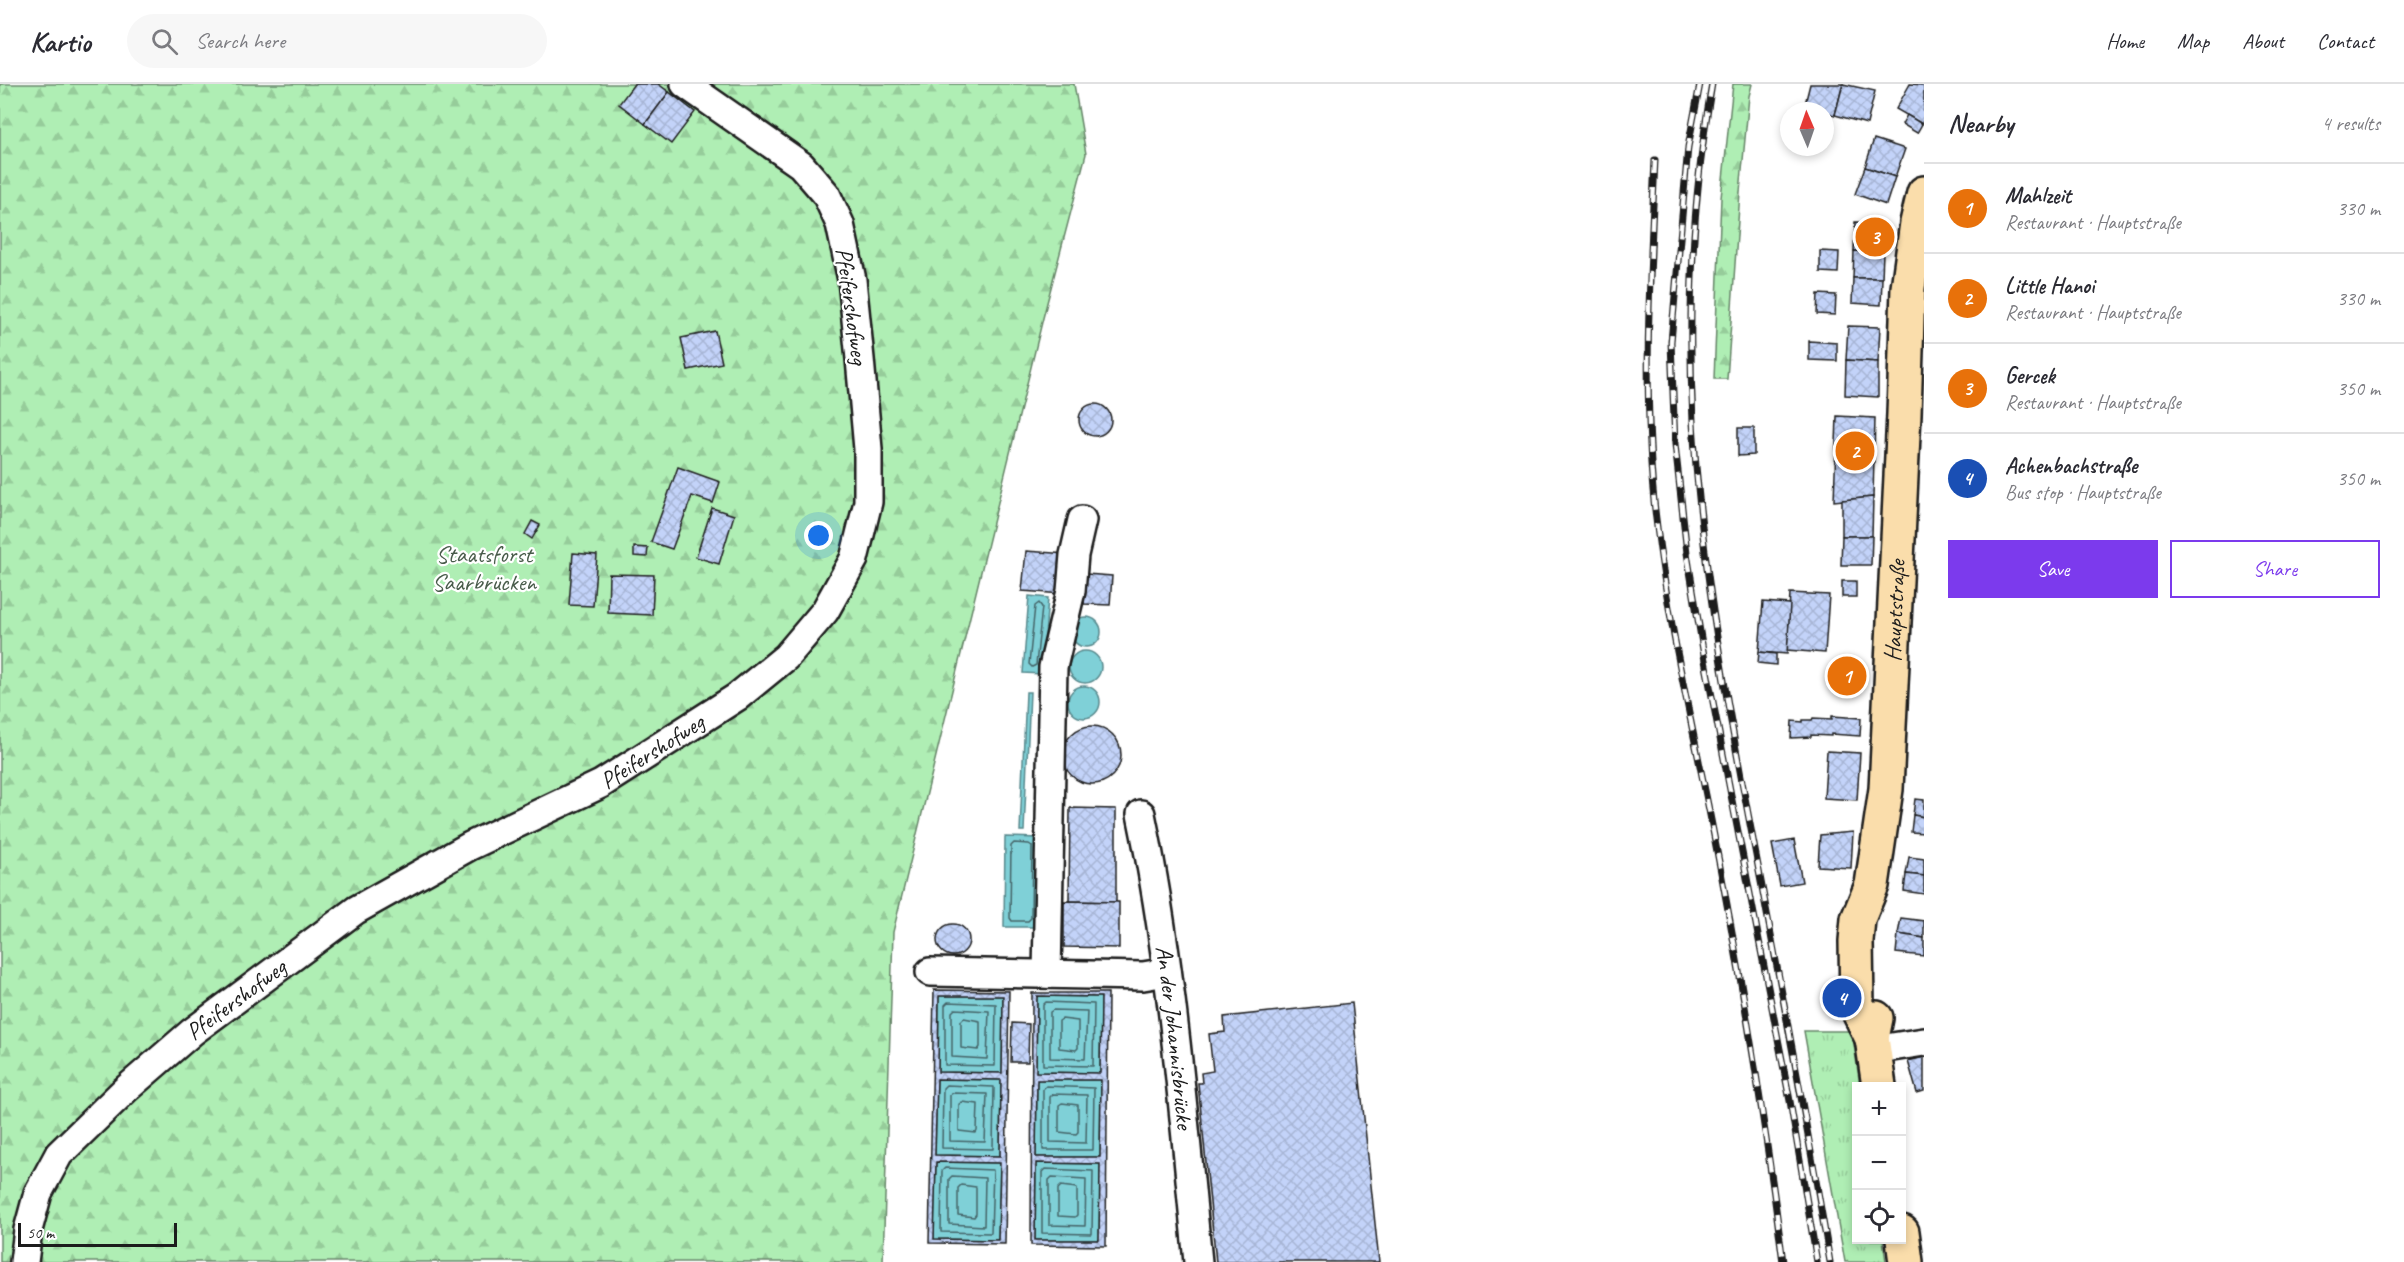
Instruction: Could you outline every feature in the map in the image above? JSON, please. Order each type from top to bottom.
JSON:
[{"type":"main road","name":"Hauptstraße","points":[[1878,1082],[1873,1044],[1878,1007],[1877,920],[1872,885],[1886,789],[1905,402],[1908,288],[1917,223],[1924,193]]},
{"type":"main road","points":[[1904,1244],[1906,1262]]},
{"type":"street","name":"Pfeifershofweg","points":[[24,1262],[28,1230],[38,1193],[59,1154],[125,1090],[192,1032],[356,910],[470,846],[602,784],[737,697],[786,657],[825,611],[854,559],[868,502],[868,449],[860,359],[852,280],[840,224],[826,194],[801,165],[685,84]]},
{"type":"street","points":[[1053,667],[1071,591],[1074,555],[1082,520]]},
{"type":"street","points":[[1047,974],[1053,667],[1058,599]]},
{"type":"street","name":"An der Johannisbrücke","points":[[1141,814],[1156,888],[1178,1054],[1198,1262]]},
{"type":"street","points":[[930,972],[1143,976],[1167,972]]},
{"type":"street","points":[[1873,1044],[1924,1042]]},
{"type":"green space","name":"Staatsforst Saarbrücken","points":[[0,84],[1074,84],[1086,154],[1043,318],[893,932],[883,1262],[0,1262]]},
{"type":"green space","points":[[1733,84],[1752,84],[1740,192],[1727,379],[1714,379],[1721,198]]},
{"type":"green space","points":[[1804,1031],[1852,1031],[1859,1082],[1852,1082],[1852,1244],[1884,1244],[1886,1262],[1845,1262]]},
{"type":"water","points":[[1029,596],[1048,598],[1042,674],[1023,673]]},
{"type":"water","points":[[1086,617],[1097,621],[1101,632],[1097,643],[1086,647],[1075,643],[1071,632],[1075,621]]},
{"type":"water","points":[[1085,651],[1096,656],[1101,667],[1096,678],[1085,683],[1074,678],[1069,667],[1074,656]]},
{"type":"water","points":[[1084,686],[1095,691],[1100,702],[1095,713],[1084,718],[1073,713],[1068,702],[1073,691]]},
{"type":"water","points":[[1026,692],[1030,692],[1024,831],[1020,831]]},
{"type":"water","points":[[1005,837],[1038,838],[1037,927],[1004,927]]},
{"type":"water","points":[[939,996],[1003,996],[1002,1073],[938,1072]]},
{"type":"water","points":[[1037,996],[1101,997],[1100,1073],[1036,1072]]},
{"type":"water","points":[[937,1079],[1001,1080],[1000,1156],[935,1155]]},
{"type":"water","points":[[1037,1080],[1101,1080],[1100,1157],[1036,1157]]},
{"type":"water","points":[[936,1162],[1000,1163],[998,1240],[934,1239]]},
{"type":"water","points":[[1036,1163],[1100,1164],[1099,1240],[1035,1240]]},
{"type":"building","points":[[634,84],[658,84],[669,92],[645,124],[619,104]]},
{"type":"building","points":[[1810,84],[1843,84],[1835,115],[1834,102],[1806,102]]},
{"type":"building","points":[[1843,84],[1875,91],[1867,124],[1835,115]]},
{"type":"building","points":[[1910,84],[1924,85],[1922,124],[1896,109]]},
{"type":"building","points":[[669,92],[695,112],[671,144],[645,124]]},
{"type":"building","points":[[1907,115],[1922,124],[1917,133],[1902,124]]},
{"type":"building","points":[[1874,139],[1905,149],[1895,177],[1865,167]]},
{"type":"building","points":[[1865,167],[1895,177],[1886,205],[1855,194]]},
{"type":"building","points":[[1855,222],[1884,223],[1883,252],[1854,251]]},
{"type":"building","points":[[1820,251],[1839,252],[1838,273],[1820,272]]},
{"type":"building","points":[[1854,251],[1883,252],[1882,278],[1853,278]]},
{"type":"building","points":[[1853,278],[1882,278],[1881,305],[1852,303]]},
{"type":"building","points":[[1818,294],[1836,295],[1835,315],[1817,314]]},
{"type":"building","points":[[1848,326],[1880,327],[1878,362],[1846,360]]},
{"type":"building","points":[[715,331],[722,363],[688,370],[681,338]]},
{"type":"building","points":[[1809,341],[1837,343],[1837,361],[1809,360]]},
{"type":"building","points":[[1846,360],[1878,362],[1878,397],[1845,395]]},
{"type":"building","points":[[1095,404],[1106,409],[1111,420],[1106,431],[1095,436],[1084,431],[1079,420],[1084,409]]},
{"type":"building","points":[[1837,416],[1875,418],[1873,497],[1834,501]]},
{"type":"building","points":[[1738,428],[1754,428],[1754,455],[1738,456]]},
{"type":"building","points":[[678,467],[720,482],[713,503],[692,496],[672,549],[651,542]]},
{"type":"building","points":[[1873,497],[1872,536],[1842,536],[1842,500]]},
{"type":"building","points":[[712,508],[734,515],[719,564],[696,557]]},
{"type":"building","points":[[532,521],[540,525],[532,539],[525,534]]},
{"type":"building","points":[[1842,536],[1872,536],[1871,565],[1841,565]]},
{"type":"building","points":[[634,547],[648,548],[647,557],[634,556]]},
{"type":"building","points":[[1026,551],[1067,554],[1063,594],[1022,591]]},
{"type":"building","points":[[573,553],[597,555],[593,606],[569,605]]},
{"type":"building","points":[[609,574],[654,575],[652,615],[608,613]]},
{"type":"building","points":[[1086,574],[1112,576],[1110,605],[1084,604]]},
{"type":"building","points":[[1842,581],[1856,581],[1856,597],[1842,597]]},
{"type":"building","points":[[1790,593],[1829,595],[1825,653],[1787,650]]},
{"type":"building","points":[[1763,602],[1790,604],[1787,654],[1759,652]]},
{"type":"building","points":[[1759,652],[1776,654],[1776,665],[1758,663]]},
{"type":"building","points":[[1831,668],[1864,673],[1862,687],[1829,681]]},
{"type":"building","points":[[1832,716],[1861,718],[1860,736],[1831,734],[1831,736],[1811,735],[1811,737],[1791,738],[1792,721],[1803,722],[1803,720],[1813,718],[1832,719]]},
{"type":"building","points":[[1086,726],[1098,726],[1113,734],[1121,749],[1121,761],[1113,776],[1098,784],[1086,784],[1071,776],[1063,761],[1063,749],[1071,734]]},
{"type":"building","points":[[1827,751],[1860,753],[1857,800],[1824,798]]},
{"type":"building","points":[[1915,799],[1924,800],[1924,817],[1913,815]]},
{"type":"building","points":[[1070,808],[1116,809],[1116,902],[1069,901]]},
{"type":"building","points":[[1913,815],[1924,817],[1924,833],[1911,832]]},
{"type":"building","points":[[1853,832],[1851,868],[1818,866],[1820,835]]},
{"type":"building","points":[[1794,840],[1802,882],[1780,886],[1772,844]]},
{"type":"building","points":[[1909,857],[1924,859],[1924,876],[1906,874]]},
{"type":"building","points":[[1906,874],[1924,876],[1924,894],[1904,891]]},
{"type":"building","points":[[1064,901],[1119,902],[1119,948],[1064,947]]},
{"type":"building","points":[[1901,918],[1924,921],[1924,938],[1898,934]]},
{"type":"building","points":[[953,924],[964,929],[969,940],[964,951],[953,956],[942,951],[937,940],[942,929]]},
{"type":"building","points":[[1898,934],[1924,938],[1924,956],[1896,953]]},
{"type":"building","points":[[934,990],[1009,991],[1005,1244],[929,1243]],"holes":[[[939,996],[1003,996],[1002,1073],[938,1072]],[[937,1079],[1001,1080],[1000,1156],[935,1155]],[[936,1162],[1000,1163],[998,1240],[934,1239]]]},
{"type":"building","points":[[1032,993],[1108,993],[1106,1246],[1031,1245]],"holes":[[[1037,996],[1101,997],[1100,1073],[1036,1072]],[[1037,1080],[1101,1080],[1100,1157],[1036,1157]],[[1036,1163],[1100,1164],[1099,1240],[1035,1240]]]},
{"type":"building","points":[[1352,1003],[1379,1262],[1216,1262],[1198,1083],[1202,1083],[1201,1073],[1213,1071],[1209,1034],[1225,1032],[1224,1017]]},
{"type":"building","points":[[1012,1023],[1029,1024],[1028,1062],[1011,1062]]},
{"type":"building","points":[[1924,1057],[1924,1091],[1917,1093],[1908,1061]]},
{"type":"railway","points":[[1700,84],[1688,147],[1671,342],[1675,444],[1687,553],[1703,650],[1790,1101],[1817,1262]]},
{"type":"railway","points":[[1712,84],[1698,188],[1691,295],[1692,403],[1700,508],[1731,722],[1830,1262]]},
{"type":"railway","points":[[1655,160],[1648,373],[1654,501],[1671,619],[1741,982],[1783,1262]]},
{"type":"place","name":"Gercek","points":[[1875,237]]},
{"type":"place","name":"Little Hanoi","points":[[1855,451]]},
{"type":"place","name":"Mahlzeit","points":[[1847,676]]},
{"type":"place","name":"Achenbachstraße","points":[[1842,998]]}]
